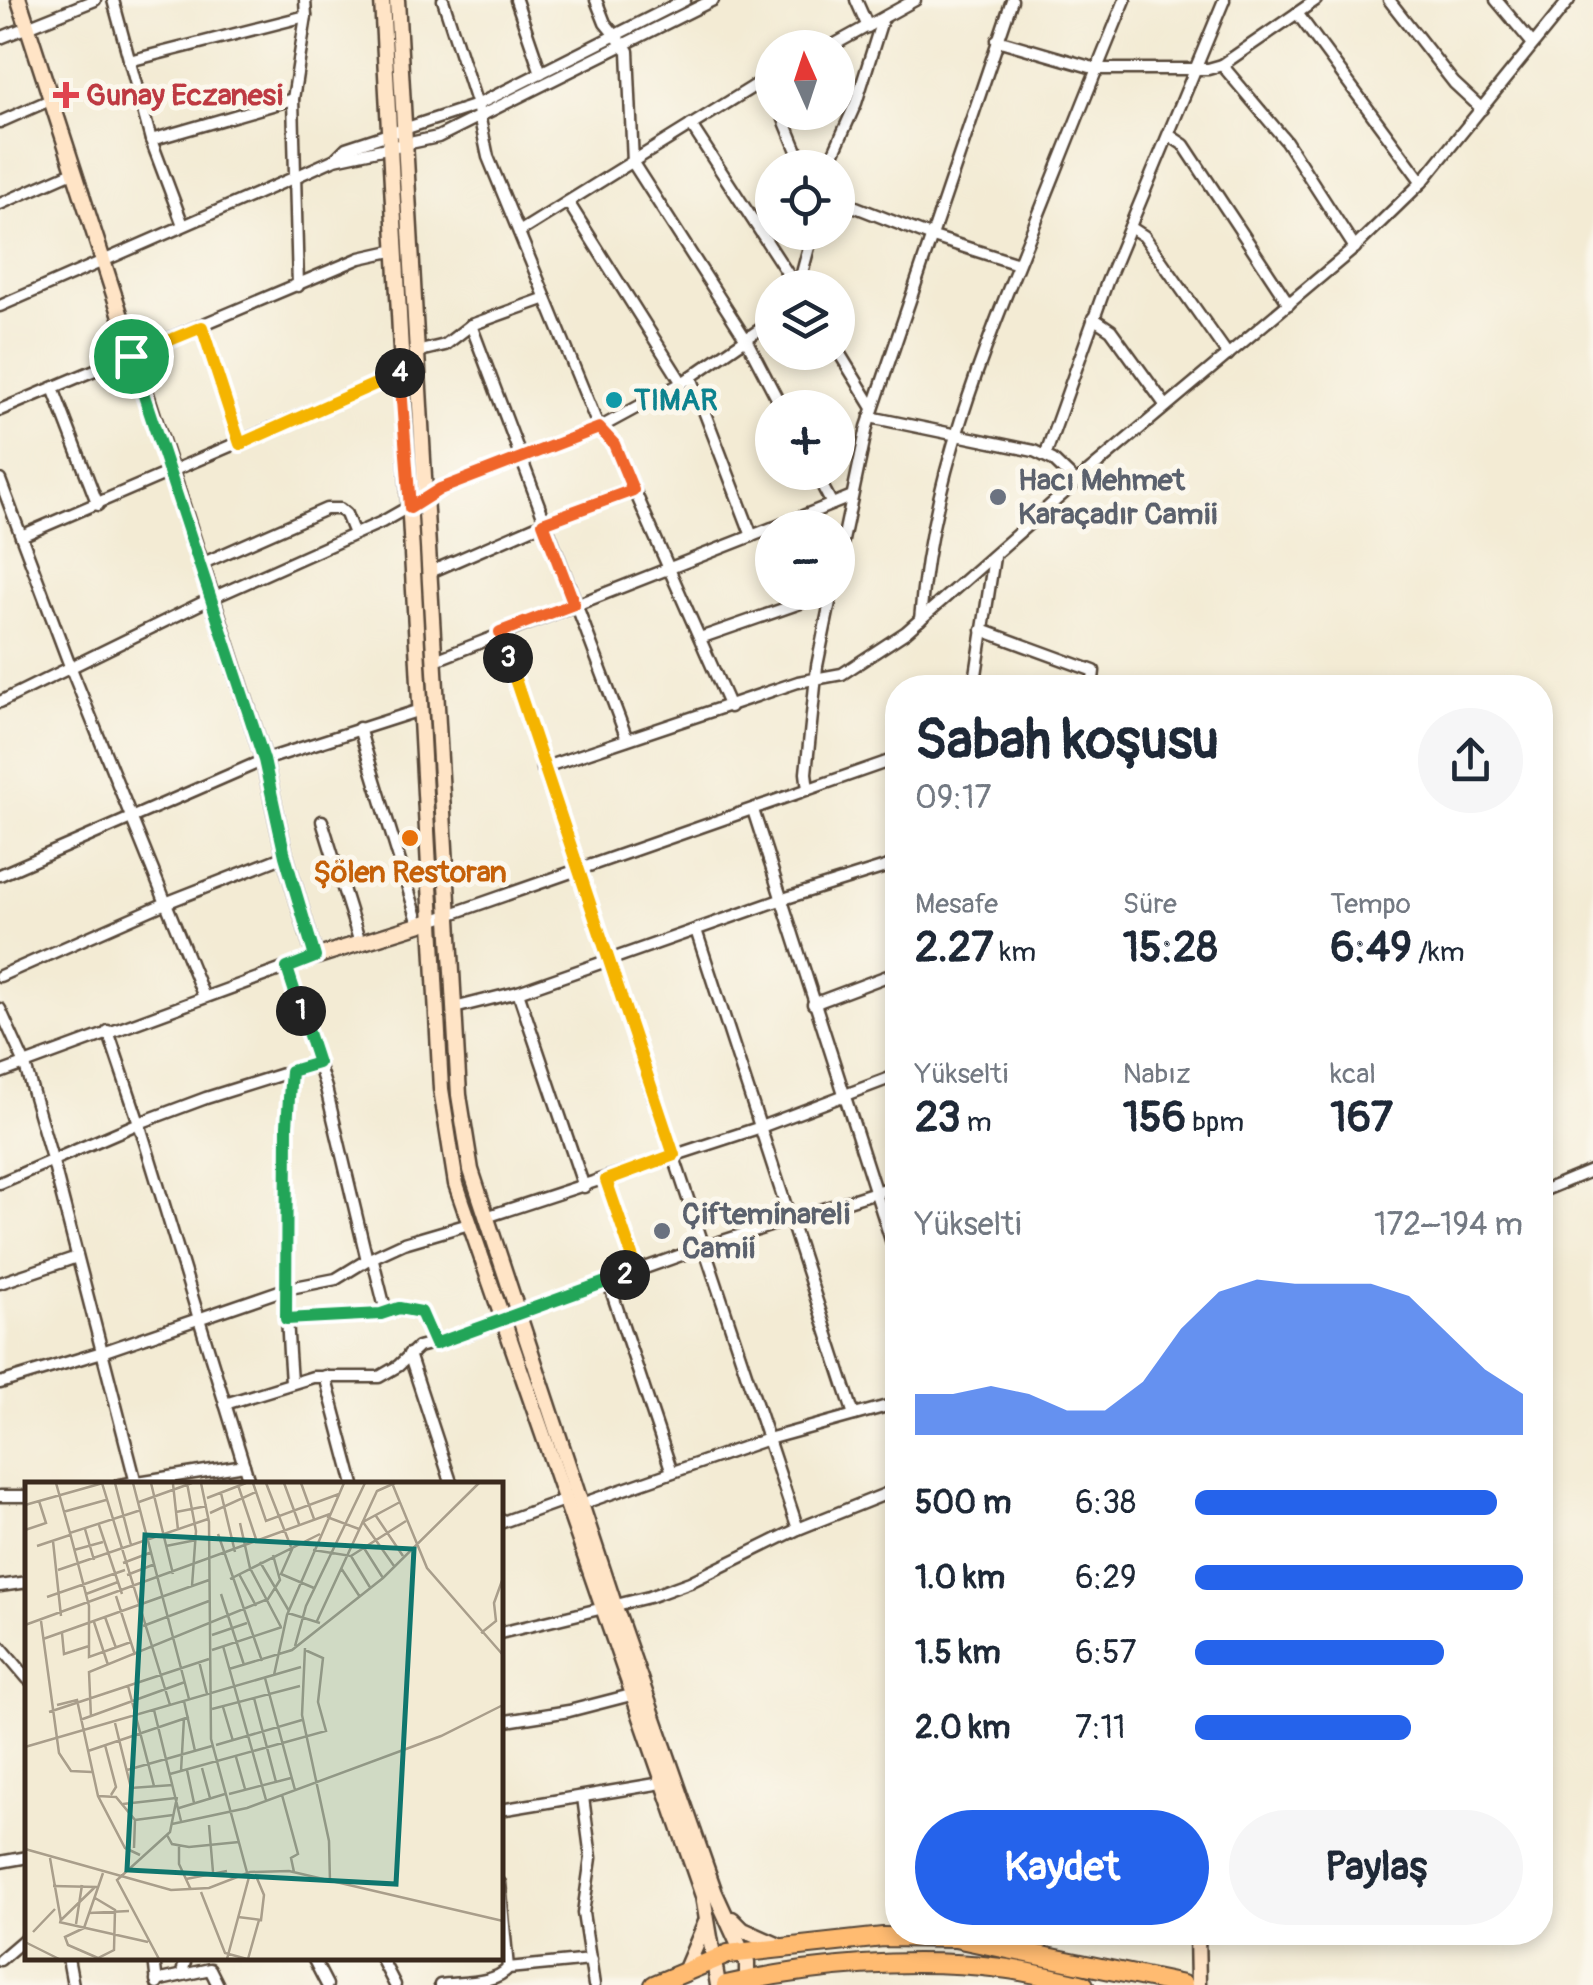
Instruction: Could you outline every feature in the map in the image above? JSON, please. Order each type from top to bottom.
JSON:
[{"type":"highway","points":[[654,1985],[712,1959],[885,1937]]},
{"type":"highway","points":[[1012,1945],[1183,1985]]},
{"type":"highway","points":[[722,1985],[814,1970],[906,1964],[1001,1968],[1084,1985]]},
{"type":"main road","points":[[19,0],[264,760],[285,856],[315,957],[425,923]]},
{"type":"main road","points":[[382,0],[416,352],[459,1095],[471,1170],[564,1500],[749,1974],[760,1981]]},
{"type":"main road","points":[[397,0],[396,250],[420,710],[425,923],[456,1184],[581,1504],[631,1695],[703,1896],[712,1959],[722,1985]]},
{"type":"main road","points":[[724,1912],[753,1936],[788,1948]]},
{"type":"main road","points":[[686,1970],[707,1916]]},
{"type":"main road","points":[[1196,1945],[1198,1985]]},
{"type":"street","points":[[0,38],[95,0]]},
{"type":"street","points":[[112,0],[151,140],[183,225]]},
{"type":"street","points":[[298,286],[293,98],[305,0]]},
{"type":"street","points":[[443,0],[478,105],[488,156],[599,428],[614,444],[730,707]]},
{"type":"street","points":[[516,0],[541,73]]},
{"type":"street","points":[[596,0],[605,23],[628,50],[633,163],[748,341],[773,390]]},
{"type":"street","points":[[397,140],[478,105],[665,4],[685,0]]},
{"type":"street","points":[[0,306],[294,178],[335,159],[346,148],[438,137],[713,0]]},
{"type":"street","points":[[856,0],[868,27]]},
{"type":"street","points":[[855,34],[916,0]]},
{"type":"street","points":[[848,510],[872,412],[1012,0]]},
{"type":"street","points":[[920,620],[923,580],[955,436],[976,368],[1126,0]]},
{"type":"street","points":[[1045,456],[1093,318],[1224,0]]},
{"type":"street","points":[[997,40],[1097,70],[1196,69],[1222,65],[1316,0]]},
{"type":"street","points":[[1389,0],[1454,84],[1482,109]]},
{"type":"street","points":[[1496,0],[1533,44]]},
{"type":"street","points":[[542,768],[817,678],[842,674],[920,620],[1076,482],[1355,248],[1422,182],[1569,0]]},
{"type":"street","points":[[1297,13],[1422,182]]},
{"type":"street","points":[[130,61],[306,16]]},
{"type":"street","points":[[834,150],[856,103],[882,20]]},
{"type":"street","points":[[1222,65],[1286,141],[1355,248]]},
{"type":"street","points":[[519,232],[755,85]]},
{"type":"street","points":[[151,140],[293,98]]},
{"type":"street","points":[[0,122],[50,100]]},
{"type":"street","points":[[691,125],[786,270]]},
{"type":"street","points":[[1169,134],[1184,145],[1289,304]]},
{"type":"street","points":[[0,204],[73,172]]},
{"type":"street","points":[[568,202],[687,380],[752,536]]},
{"type":"street","points":[[855,207],[1018,264]]},
{"type":"street","points":[[1130,227],[1144,236],[1228,355]]},
{"type":"street","points":[[0,410],[360,258],[396,250]]},
{"type":"street","points":[[416,352],[444,346],[471,325],[546,298]]},
{"type":"street","points":[[1093,318],[1111,330],[1166,406]]},
{"type":"street","points":[[471,325],[627,739]]},
{"type":"street","points":[[202,327],[240,444]]},
{"type":"street","points":[[0,702],[424,499],[519,457],[599,428],[687,380],[755,335]]},
{"type":"street","points":[[849,370],[872,412],[955,436],[1034,450],[1076,482]]},
{"type":"street","points":[[21,536],[402,372]]},
{"type":"street","points":[[53,388],[98,505]]},
{"type":"street","points":[[0,480],[70,666],[204,997]]},
{"type":"street","points":[[428,573],[543,523],[633,490]]},
{"type":"street","points":[[825,490],[832,504]]},
{"type":"street","points":[[817,510],[850,497]]},
{"type":"street","points":[[201,564],[326,509],[340,508],[354,534]]},
{"type":"street","points":[[433,661],[755,535]]},
{"type":"street","points":[[976,675],[994,556]]},
{"type":"street","points":[[700,638],[780,610]]},
{"type":"street","points":[[808,789],[806,773],[817,678],[829,610]]},
{"type":"street","points":[[982,630],[1094,671],[1094,675]]},
{"type":"street","points":[[500,632],[542,768],[580,869],[798,1529]]},
{"type":"street","points":[[0,875],[264,760],[420,710]]},
{"type":"street","points":[[360,728],[425,923],[885,762]]},
{"type":"street","points":[[753,810],[885,1224]]},
{"type":"street","points":[[322,821],[360,942]]},
{"type":"street","points":[[0,976],[168,902],[285,856]]},
{"type":"street","points":[[454,1008],[518,992],[885,867]]},
{"type":"street","points":[[696,930],[854,1416]]},
{"type":"street","points":[[0,1073],[315,957]]},
{"type":"street","points":[[287,968],[318,1063],[386,1312]]},
{"type":"street","points":[[813,1004],[885,977]]},
{"type":"street","points":[[518,992],[584,1187]]},
{"type":"street","points":[[0,1008],[24,1062],[53,1162],[136,1482]]},
{"type":"street","points":[[108,1031],[140,1123],[249,1482]]},
{"type":"street","points":[[0,1183],[140,1123],[318,1063]]},
{"type":"street","points":[[291,1071],[285,1289],[291,1382]]},
{"type":"street","points":[[486,1217],[758,1128],[885,1079]]},
{"type":"street","points":[[1553,1187],[1593,1170]]},
{"type":"street","points":[[606,1180],[637,1270]]},
{"type":"street","points":[[225,1404],[291,1382],[325,1376],[379,1377],[418,1347],[704,1247],[885,1189]]},
{"type":"street","points":[[0,1382],[102,1352],[197,1316],[285,1289],[336,1279],[404,1244],[470,1224]]},
{"type":"street","points":[[0,1282],[78,1257]]},
{"type":"street","points":[[608,1281],[672,1472]]},
{"type":"street","points":[[286,1319],[399,1308],[421,1312],[435,1344]]},
{"type":"street","points":[[409,1354],[451,1482]]},
{"type":"street","points":[[325,1376],[353,1482]]},
{"type":"street","points":[[581,1504],[768,1439],[885,1407]]},
{"type":"street","points":[[142,1482],[244,1466]]},
{"type":"street","points":[[502,1632],[609,1608],[690,1582],[798,1529],[885,1494]]},
{"type":"street","points":[[502,1522],[564,1500]]},
{"type":"street","points":[[0,1586],[25,1582]]},
{"type":"street","points":[[0,1646],[25,1675]]},
{"type":"street","points":[[502,1722],[569,1711],[631,1695]]},
{"type":"street","points":[[502,1810],[662,1783]]},
{"type":"street","points":[[584,1797],[591,1858],[583,1913],[594,1985]]},
{"type":"street","points":[[0,1862],[25,1857]]},
{"type":"street","points":[[440,1985],[505,1974],[508,1968],[502,1904]]},
{"type":"street","points":[[0,1960],[25,1939]]},
{"type":"street","points":[[68,1960],[73,1985]]},
{"type":"street","points":[[182,1973],[185,1960]]},
{"type":"street","points":[[314,1960],[327,1985]]},
{"type":"street","points":[[382,1960],[395,1985]]},
{"type":"street","points":[[508,1968],[591,1960]]},
{"type":"street","points":[[156,1983],[210,1968],[218,1985]]},
{"type":"place","name":"Gunay Eczanesi","points":[[66,95]]},
{"type":"place","name":"TIMAR","points":[[614,400]]},
{"type":"place","name":"Hacı Mehmet Karaçadır Camii","points":[[998,497]]},
{"type":"place","name":"Şölen Restoran","points":[[410,838]]},
{"type":"place","name":"Çifteminareli Camii","points":[[662,1231]]},
{"type":"route","points":[[202,327],[240,444],[402,372],[410,508],[440,489],[599,428],[614,444],[633,490],[543,523],[574,604],[500,632],[542,768],[580,869],[674,1155],[606,1180],[637,1270],[435,1344],[421,1312],[399,1308],[381,1314],[286,1319],[291,1071],[318,1063],[287,968],[315,957],[285,856],[264,760],[131,356],[202,327]]}]
